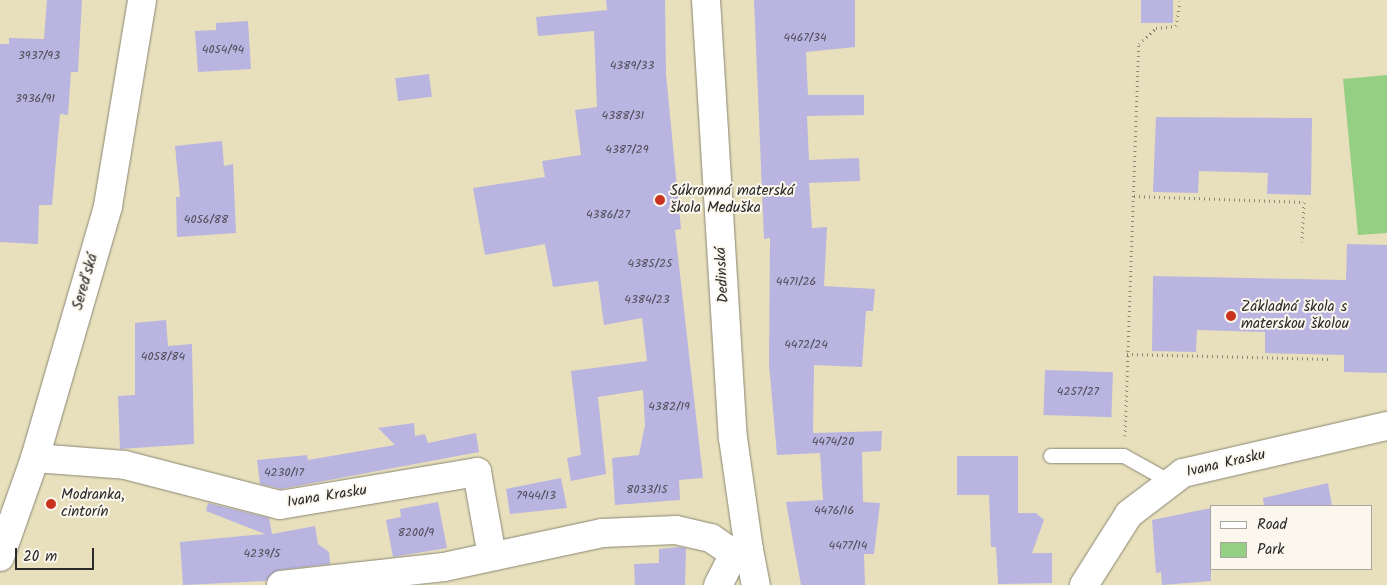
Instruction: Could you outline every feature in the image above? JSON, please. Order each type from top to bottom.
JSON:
[{"type":"street","name":"Sereďská","points":[[0,557],[35,458],[108,206],[142,0]]},
{"type":"street","name":"Dedinská","points":[[706,0],[733,438],[742,552],[756,585]]},
{"type":"street","name":"Ivana Krasku","points":[[1084,585],[1098,573],[1129,514],[1169,481],[1216,464],[1326,443],[1387,426]]},
{"type":"street","name":"Ivana Krasku","points":[[35,458],[125,465],[280,504],[477,472],[492,556]]},
{"type":"street","points":[[281,585],[444,567],[602,533],[676,530],[711,538],[742,552],[718,585]]},
{"type":"lane","points":[[1051,456],[1124,456],[1169,481]]},
{"type":"path","points":[[1124,456],[1139,44],[1156,28],[1176,26],[1180,1]]},
{"type":"path","points":[[1134,196],[1304,202],[1302,242]]},
{"type":"path","points":[[1128,354],[1329,359]]},
{"type":"green space","points":[[1387,75],[1387,233],[1358,235],[1343,79]]},
{"type":"building","points":[[47,0],[82,0],[78,72],[71,72],[68,115],[60,114],[52,205],[39,205],[38,244],[0,242],[0,44],[9,44],[9,38],[44,39]]},
{"type":"building","points":[[606,0],[665,0],[666,74],[681,229],[675,230],[703,478],[679,480],[680,500],[615,505],[612,458],[639,455],[645,425],[643,390],[598,397],[606,474],[571,481],[567,458],[581,455],[571,371],[647,361],[642,318],[604,325],[598,281],[553,287],[545,244],[485,255],[473,188],[545,177],[542,161],[581,155],[575,110],[597,107],[594,31],[538,36],[536,17],[607,10]]},
{"type":"building","points":[[754,0],[855,0],[855,47],[806,52],[808,95],[864,95],[864,115],[807,116],[809,160],[859,158],[860,181],[809,183],[812,228],[827,227],[824,286],[875,289],[873,311],[866,311],[862,367],[814,365],[813,433],[882,431],[881,451],[862,452],[863,502],[880,503],[874,554],[864,554],[865,585],[801,585],[786,502],[823,500],[820,453],[777,455],[769,365],[770,238],[764,239]]},
{"type":"building","points":[[1141,0],[1173,0],[1173,23],[1141,23]]},
{"type":"building","points":[[248,21],[251,69],[198,72],[195,31],[216,30],[216,23]]},
{"type":"building","points":[[429,74],[432,97],[398,101],[395,78]]},
{"type":"building","points":[[1156,117],[1312,118],[1311,195],[1267,194],[1268,173],[1199,171],[1198,193],[1153,192]]},
{"type":"building","points":[[222,141],[224,166],[233,164],[236,233],[177,237],[176,197],[180,197],[175,146]]},
{"type":"building","points":[[1347,244],[1387,245],[1387,373],[1344,372],[1344,355],[1265,353],[1265,332],[1197,330],[1196,352],[1152,351],[1153,276],[1346,280]]},
{"type":"building","points":[[166,320],[168,346],[192,344],[194,444],[120,449],[118,396],[135,395],[135,323]]},
{"type":"building","points":[[1045,370],[1113,372],[1111,417],[1043,415]]},
{"type":"building","points":[[414,423],[415,436],[425,434],[428,443],[476,433],[479,452],[281,489],[260,484],[257,460],[307,455],[308,460],[395,445],[378,428]]},
{"type":"building","points":[[957,456],[1018,456],[1018,513],[1036,513],[1044,520],[1032,553],[1052,553],[1052,583],[998,584],[996,547],[991,547],[989,495],[957,495]]},
{"type":"building","points":[[561,478],[567,508],[510,514],[506,489]]},
{"type":"building","points":[[1328,483],[1332,505],[1264,505],[1263,498]]},
{"type":"building","points":[[438,502],[447,548],[393,557],[386,520],[401,517],[400,509]]},
{"type":"building","points":[[208,503],[269,518],[272,534],[315,526],[318,544],[329,552],[330,564],[279,570],[266,581],[183,585],[180,542],[265,534],[206,511]]},
{"type":"building","points":[[1210,508],[1211,581],[1162,585],[1161,572],[1156,573],[1152,520]]},
{"type":"building","points":[[686,548],[685,585],[635,585],[634,564],[659,563],[659,549]]},
{"type":"place","name":"Súkromná materská škola Meduška","points":[[660,200]]},
{"type":"place","name":"Základná škola s materskou školou","points":[[1231,316]]},
{"type":"place","name":"Modranka, cintorín","points":[[51,504]]}]
